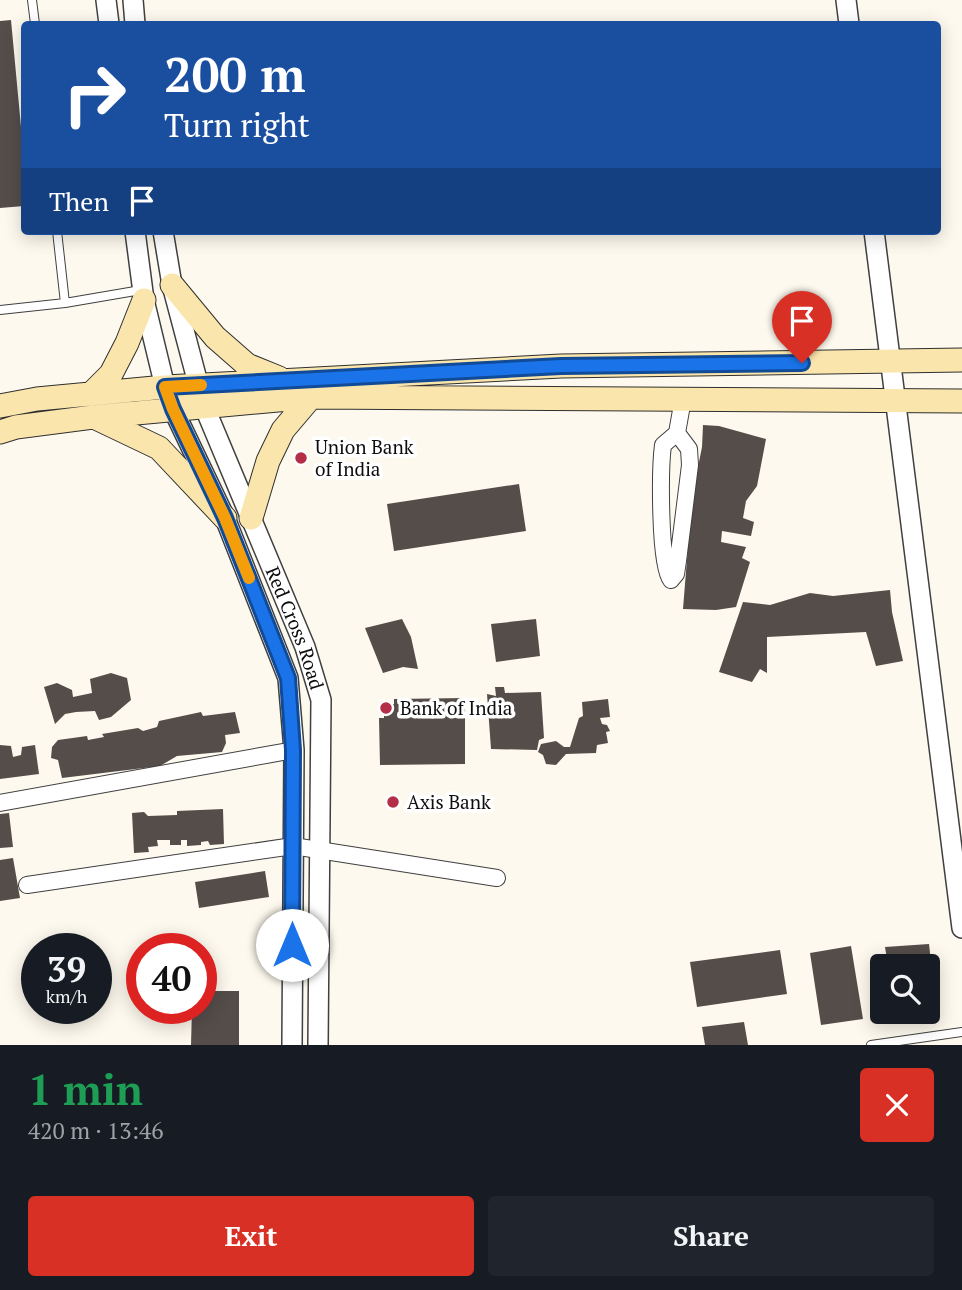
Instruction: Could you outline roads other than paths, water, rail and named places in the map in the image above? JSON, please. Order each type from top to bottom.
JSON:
[{"type":"main road","points":[[172,285],[215,338],[247,365],[284,381]]},
{"type":"main road","points":[[91,394],[111,374],[127,343],[143,295]]},
{"type":"main road","points":[[0,432],[16,427],[173,409],[200,395],[284,381],[561,366],[962,360]]},
{"type":"main road","points":[[561,366],[563,398]]},
{"type":"main road","points":[[0,406],[37,399],[165,387],[200,395],[311,397],[962,401]]},
{"type":"main road","points":[[251,518],[265,470],[283,430],[311,397]]},
{"type":"main road","points":[[93,417],[159,448],[225,518]]},
{"type":"street","points":[[106,0],[109,21]]},
{"type":"street","points":[[133,0],[135,21]]},
{"type":"street","points":[[846,0],[849,21]]},
{"type":"street","name":"Red Cross Road","points":[[136,235],[143,295],[165,387],[225,518],[288,678],[293,750],[292,1045]]},
{"type":"street","name":"Red Cross Road","points":[[164,235],[172,285],[200,395],[305,647],[321,700],[318,1045]]},
{"type":"street","points":[[874,235],[889,360],[955,814],[962,928]]},
{"type":"street","points":[[677,433],[689,449],[690,465],[676,574],[671,580],[667,575],[663,538],[660,465],[663,445],[677,433],[683,399]]},
{"type":"street","points":[[0,803],[293,750]]},
{"type":"street","points":[[27,885],[293,846],[497,878]]},
{"type":"lane","points":[[32,0],[35,21]]},
{"type":"lane","points":[[57,235],[65,303]]},
{"type":"lane","points":[[0,310],[143,295]]},
{"type":"lane","points":[[871,1045],[962,1032]]},
{"type":"place","name":"Union Bank of India","points":[[301,458]]},
{"type":"place","name":"Bank of India","points":[[386,708]]},
{"type":"place","name":"Axis Bank","points":[[393,802]]}]
